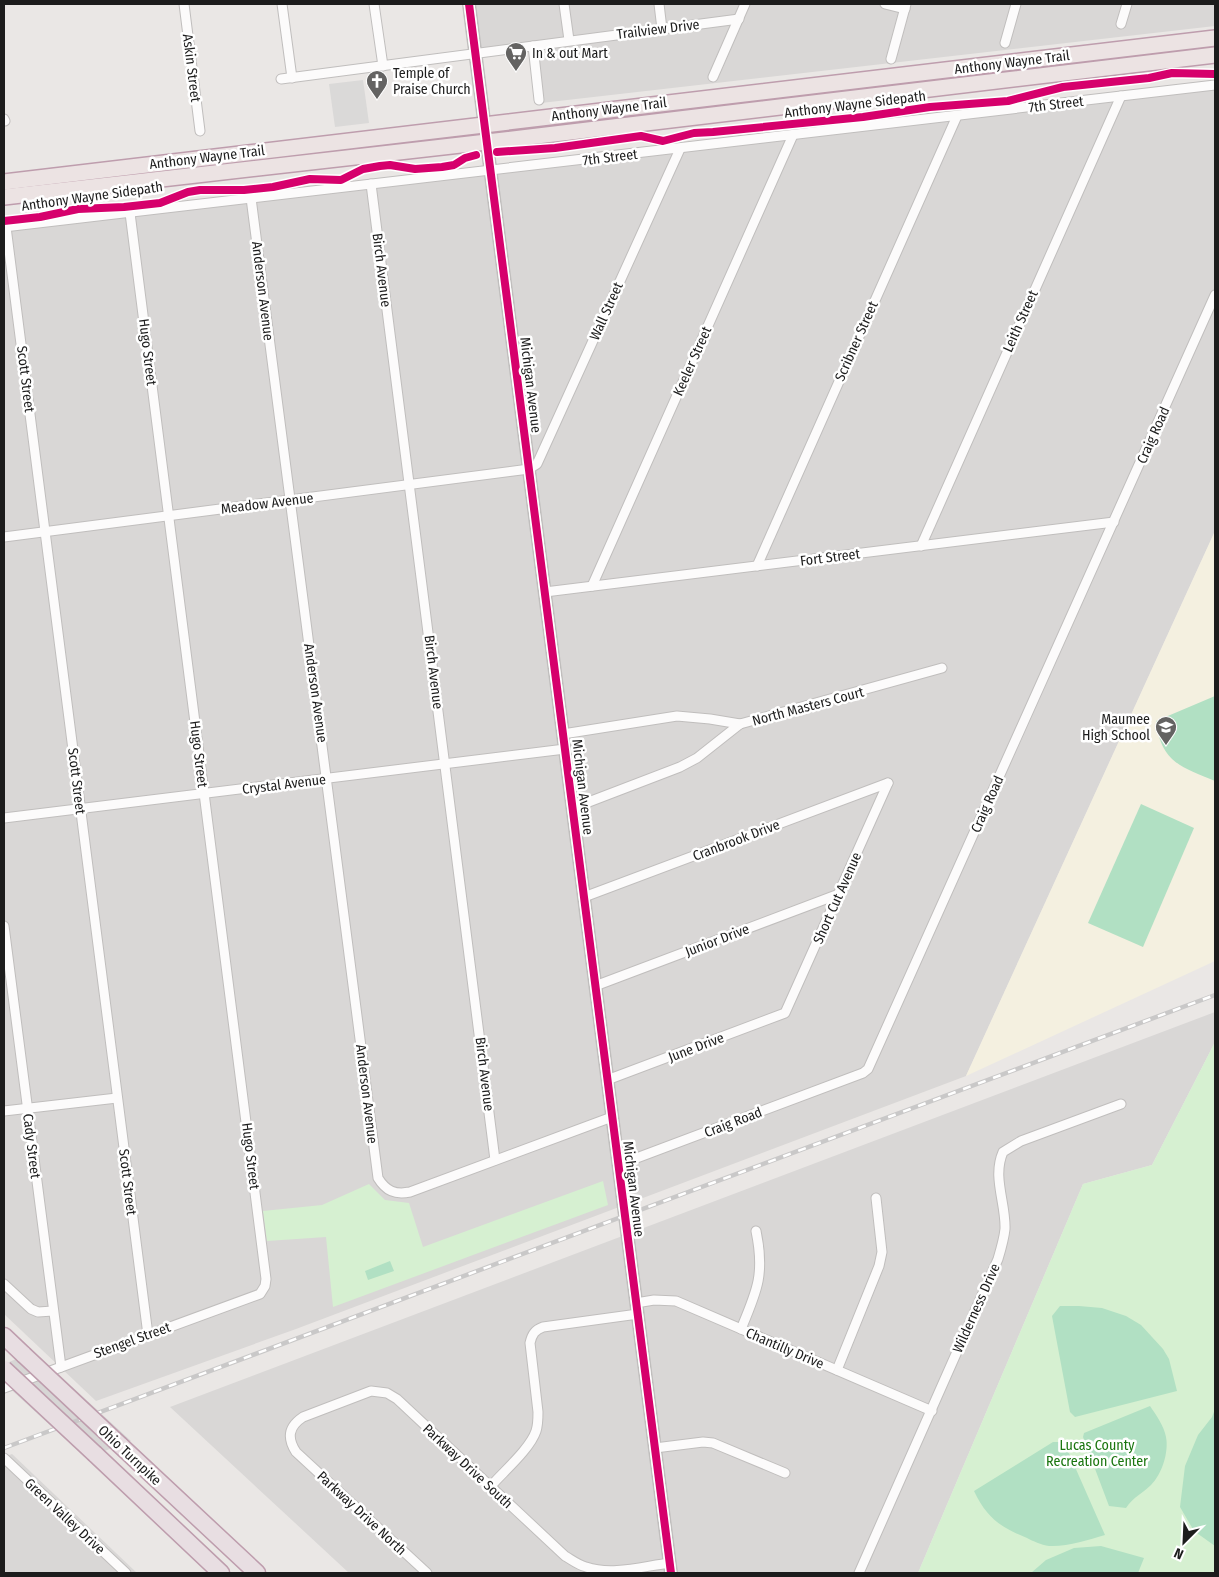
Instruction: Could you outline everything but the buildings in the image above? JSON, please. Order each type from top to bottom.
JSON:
[{"type":"highway","name":"Anthony Wayne Trail","points":[[4,182],[1215,38]]},
{"type":"highway","name":"Anthony Wayne Trail","points":[[4,197],[487,142],[1215,55]]},
{"type":"highway","name":"Ohio Turnpike","points":[[4,1336],[257,1573]]},
{"type":"highway","name":"Ohio Turnpike","points":[[4,1369],[221,1573]]},
{"type":"street","name":"Askin Street","points":[[184,4],[200,131]]},
{"type":"street","points":[[282,4],[292,78]]},
{"type":"street","points":[[374,4],[383,66]]},
{"type":"street","name":"Michigan Avenue","points":[[469,4],[670,1568]]},
{"type":"street","points":[[564,4],[569,40]]},
{"type":"street","points":[[659,4],[662,29]]},
{"type":"street","points":[[713,77],[745,4]]},
{"type":"street","points":[[886,4],[906,7],[891,59]]},
{"type":"street","points":[[1005,43],[1016,4]]},
{"type":"street","points":[[1121,24],[1127,4]]},
{"type":"street","name":"Trailview Drive","points":[[281,79],[739,18]]},
{"type":"street","points":[[533,46],[540,100]]},
{"type":"street","name":"7th Street","points":[[5,227],[1215,85]]},
{"type":"street","name":"Leith Street","points":[[921,546],[1121,96]]},
{"type":"street","name":"Scribner Street","points":[[757,566],[957,116]]},
{"type":"street","name":"Keeler Street","points":[[592,586],[793,135]]},
{"type":"street","name":"Wall Street","points":[[529,470],[538,464],[680,149]]},
{"type":"street","name":"Birch Avenue","points":[[371,184],[495,1160]]},
{"type":"street","name":"Anderson Avenue","points":[[252,198],[378,1178],[382,1186],[396,1194],[410,1192],[495,1160]]},
{"type":"street","name":"Hugo Street","points":[[130,213],[266,1279],[265,1286],[260,1294]]},
{"type":"street","name":"Scott Street","points":[[5,227],[148,1334]]},
{"type":"street","name":"Craig Road","points":[[618,1165],[863,1073],[868,1069],[1215,295]]},
{"type":"street","name":"Meadow Avenue","points":[[4,536],[529,470]]},
{"type":"street","name":"Fort Street","points":[[545,592],[1114,522]]},
{"type":"street","name":"North Masters Court","points":[[573,808],[680,767],[697,758],[740,724],[942,668]]},
{"type":"street","points":[[563,734],[677,716],[740,724]]},
{"type":"street","name":"Crystal Avenue","points":[[4,818],[565,749]]},
{"type":"street","name":"Short Cut Avenue","points":[[785,1013],[888,783]]},
{"type":"street","name":"Cranbrook Drive","points":[[584,897],[888,783]]},
{"type":"street","name":"Junior Drive","points":[[595,986],[839,894]]},
{"type":"street","name":"Cady Street","points":[[4,926],[61,1367]]},
{"type":"street","name":"June Drive","points":[[607,1080],[785,1013]]},
{"type":"street","points":[[4,1111],[117,1098]]},
{"type":"street","name":"Wilderness Drive","points":[[859,1573],[998,1259],[1003,1244],[1005,1228],[999,1167],[1003,1152],[1021,1141],[1121,1104]]},
{"type":"street","points":[[495,1160],[612,1117]]},
{"type":"street","points":[[837,1370],[879,1266],[882,1252],[876,1198]]},
{"type":"street","points":[[741,1329],[755,1297],[758,1284],[760,1266],[756,1231]]},
{"type":"street","points":[[4,1284],[31,1309],[38,1312],[53,1311]]},
{"type":"street","name":"Stengel Street","points":[[4,1388],[260,1294]]},
{"type":"street","name":"Chantilly Drive","points":[[490,1487],[530,1443],[536,1432],[538,1412],[530,1343],[531,1336],[536,1330],[637,1308],[654,1300],[676,1301],[932,1411]]},
{"type":"street","name":"Parkway Drive South","points":[[296,1452],[290,1441],[292,1428],[303,1417],[371,1391],[387,1393],[398,1399],[565,1556],[593,1569],[670,1568]]},
{"type":"street","points":[[655,1448],[703,1442],[713,1443],[785,1473]]},
{"type":"street","name":"Parkway Drive North","points":[[296,1452],[427,1573]]},
{"type":"street","name":"Green Valley Drive","points":[[4,1458],[120,1571]]},
{"type":"shaded area","points":[[469,4],[1215,4],[1215,26],[541,103],[533,46],[476,53]]},
{"type":"shaded area","points":[[363,80],[369,123],[335,127],[329,84]]},
{"type":"shaded area","points":[[1215,80],[1215,531],[966,1076],[296,1329],[96,1401],[4,1314],[4,223]]},
{"type":"shaded area","name":"Maumee High School","points":[[1215,531],[1215,961],[966,1076]]},
{"type":"shaded area","points":[[1215,1012],[1215,1042],[1152,1165],[1083,1184],[918,1573],[349,1573],[170,1407]]},
{"type":"shaded area","points":[[12,1454],[137,1573],[4,1573],[4,1457]]},
{"type":"green space","points":[[1215,696],[1215,781],[1183,767],[1168,754],[1159,735],[1156,721]]},
{"type":"green space","points":[[1141,804],[1194,828],[1143,947],[1088,923]]},
{"type":"green space","name":"Lucas County Recreation Center","points":[[1215,1042],[1215,1573],[918,1573],[1083,1184],[1152,1165]]},
{"type":"green space","points":[[603,1181],[608,1205],[333,1307],[326,1237],[267,1241],[263,1211],[322,1205],[369,1184],[385,1200],[409,1203],[423,1247]]},
{"type":"green space","points":[[390,1261],[394,1271],[368,1280],[365,1271]]},
{"type":"green space","points":[[1060,1306],[1102,1308],[1126,1316],[1141,1325],[1163,1349],[1169,1359],[1177,1391],[1075,1417],[1070,1412],[1052,1316]]},
{"type":"green space","points":[[1150,1406],[1162,1425],[1166,1437],[1165,1456],[1161,1469],[1151,1485],[1126,1508],[1109,1506],[1083,1437],[1084,1433]]},
{"type":"green space","points":[[1215,1409],[1215,1546],[1194,1531],[1180,1507],[1185,1466],[1198,1435],[1212,1417]]},
{"type":"green space","points":[[1053,1442],[1064,1442],[1105,1535],[1070,1544],[1043,1545],[1002,1525],[989,1515],[979,1500],[974,1491]]},
{"type":"green space","points":[[1101,1546],[1144,1558],[1138,1573],[1031,1573],[1046,1560],[1074,1548]]},
{"type":"pier","points":[[34,1352],[131,1441],[86,1458],[4,1383],[4,1364]]},
{"type":"railway","points":[[4,1448],[1215,995]]},
{"type":"cycle path","points":[[469,4],[671,1573]]},
{"type":"cycle path","name":"Anthony Wayne Sidepath","points":[[497,152],[555,148],[641,136],[663,141],[694,133],[863,117],[930,107],[1008,101],[1063,87],[1149,78],[1172,73],[1215,74]]},
{"type":"cycle path","name":"Anthony Wayne Sidepath","points":[[4,221],[40,217],[78,209],[160,203],[188,192],[200,190],[244,190],[273,187],[310,179],[341,180],[363,169],[380,166],[390,165],[415,169],[442,167],[454,165],[465,158],[476,155]]},
{"type":"place","name":"In & out Mart","points":[[516,72]]},
{"type":"place","name":"Temple of Praise Church","points":[[377,100]]},
{"type":"place","name":"Maumee High School","points":[[1166,746]]}]
